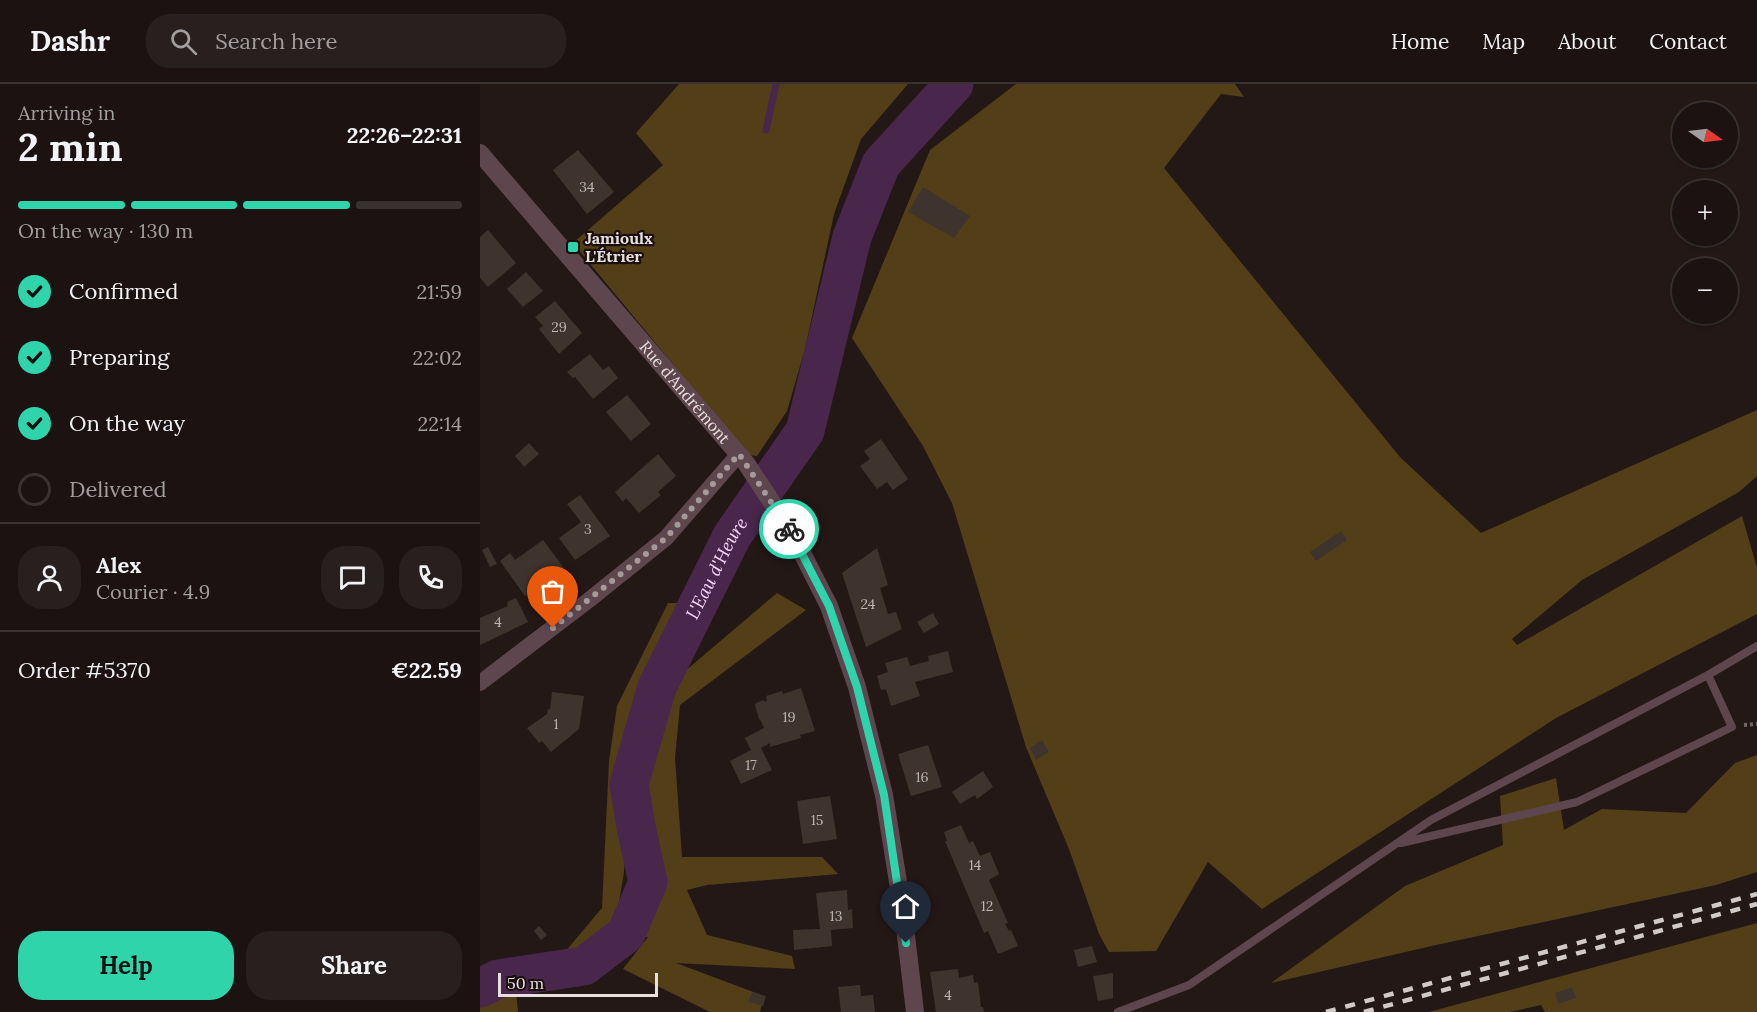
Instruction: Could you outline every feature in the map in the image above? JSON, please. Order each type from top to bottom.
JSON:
[{"type":"street","name":"Rue d'Andrémont","points":[[480,153],[742,459],[792,533],[829,606],[857,687],[884,795],[904,920],[915,1012]]},
{"type":"street","points":[[480,683],[590,600],[666,538],[742,459]]},
{"type":"lane","points":[[1118,1012],[1189,985],[1431,820],[1708,675],[1757,646]]},
{"type":"lane","points":[[1395,844],[1577,802],[1732,727],[1708,675]]},
{"type":"shaded area","points":[[679,84],[908,84],[861,139],[834,214],[805,349],[787,411],[757,456],[748,455],[573,243],[663,165],[636,133]]},
{"type":"shaded area","points":[[1016,84],[1235,84],[1244,97],[1221,94],[1164,168],[1400,457],[1481,533],[1757,410],[1757,476],[1739,492],[1582,580],[1512,639],[1517,645],[1742,516],[1757,568],[1757,614],[1556,718],[1262,909],[1208,862],[1156,951],[1109,952],[1099,934],[1069,849],[1026,747],[952,503],[923,446],[852,338],[930,150]]},
{"type":"shaded area","points":[[777,593],[806,610],[680,705],[675,758],[682,857],[822,857],[838,874],[707,885],[687,890],[707,935],[792,956],[795,969],[676,963],[764,996],[760,1012],[710,1012],[623,969],[648,937],[621,933],[647,846],[642,778],[664,689]]},
{"type":"shaded area","points":[[668,603],[681,603],[632,724],[624,872],[617,914],[575,963],[564,953],[602,908],[609,761],[617,706]]},
{"type":"shaded area","points":[[1757,755],[1757,872],[1716,885],[1271,983],[1405,886],[1503,845],[1500,796],[1556,778],[1564,830],[1602,809],[1686,813],[1735,763]]},
{"type":"shaded area","points":[[1757,923],[1757,1012],[1545,1012],[1541,1005],[1510,1012],[1429,1012]]},
{"type":"shaded area","points":[[516,990],[518,1012],[480,1012],[480,1003]]},
{"type":"building","points":[[578,150],[614,192],[587,214],[553,170]]},
{"type":"building","points":[[923,187],[970,216],[954,238],[908,212]]},
{"type":"building","points":[[488,230],[516,263],[488,287],[480,278],[480,237]]},
{"type":"building","points":[[526,272],[543,291],[523,307],[507,289]]},
{"type":"building","points":[[555,301],[582,333],[559,354],[539,329],[543,326],[535,317]]},
{"type":"building","points":[[590,354],[603,370],[609,366],[618,378],[593,399],[575,377],[573,378],[567,372]]},
{"type":"building","points":[[627,395],[651,424],[631,441],[606,412]]},
{"type":"building","points":[[881,439],[908,479],[893,490],[887,482],[877,489],[860,466],[870,459],[864,451]]},
{"type":"building","points":[[529,443],[539,454],[524,467],[515,456]]},
{"type":"building","points":[[658,454],[676,476],[658,492],[661,495],[639,513],[626,498],[623,502],[615,492]]},
{"type":"building","points":[[580,495],[610,536],[575,560],[559,538],[581,522],[567,504]]},
{"type":"building","points":[[1341,531],[1347,540],[1316,561],[1310,552]]},
{"type":"building","points":[[543,540],[564,568],[525,596],[500,561],[510,553],[515,560]]},
{"type":"building","points":[[488,547],[497,564],[490,567],[482,550]]},
{"type":"building","points":[[877,548],[888,585],[880,588],[888,614],[896,612],[902,629],[866,647],[842,573]]},
{"type":"building","points":[[516,598],[528,622],[480,645],[480,618],[508,606],[507,602]]},
{"type":"building","points":[[933,613],[939,624],[924,633],[917,622]]},
{"type":"building","points":[[948,651],[953,672],[915,682],[920,696],[891,706],[886,689],[881,690],[877,676],[888,672],[885,663],[907,657],[910,666],[929,661],[928,656]]},
{"type":"building","points":[[801,688],[815,731],[800,735],[801,738],[770,747],[770,743],[761,748],[772,770],[741,784],[730,761],[751,750],[745,738],[764,728],[759,719],[756,703],[767,701],[766,696],[782,691],[783,694]]},
{"type":"building","points":[[552,692],[584,696],[579,729],[551,752],[542,741],[539,743],[527,728],[547,714],[550,709]]},
{"type":"building","points":[[1042,740],[1049,752],[1036,760],[1030,748]]},
{"type":"building","points":[[928,745],[942,787],[911,796],[898,754]]},
{"type":"building","points":[[983,771],[993,787],[977,799],[975,795],[960,804],[952,792]]},
{"type":"building","points":[[830,796],[837,839],[803,844],[797,801]]},
{"type":"building","points":[[961,825],[969,843],[973,841],[980,856],[990,852],[999,874],[989,880],[1008,923],[1005,924],[1009,931],[1011,930],[1018,946],[998,954],[988,931],[984,933],[945,841],[947,841],[944,832]]},
{"type":"building","points":[[847,890],[848,910],[852,909],[853,928],[831,930],[832,946],[794,950],[793,930],[820,929],[816,893]]},
{"type":"building","points":[[539,926],[547,935],[541,940],[534,931]]},
{"type":"building","points":[[1092,946],[1097,962],[1078,967],[1074,950]]},
{"type":"building","points":[[958,969],[959,978],[973,975],[974,983],[978,982],[981,1007],[984,1012],[936,1012],[930,972]]},
{"type":"building","points":[[1113,973],[1113,998],[1098,1001],[1093,976]]},
{"type":"building","points":[[860,985],[861,996],[873,995],[875,1012],[841,1012],[838,987]]},
{"type":"building","points":[[1572,987],[1576,998],[1558,1004],[1555,993]]},
{"type":"building","points":[[752,992],[766,996],[763,1006],[748,1002]]},
{"type":"waterway","points":[[766,130],[776,84]]},
{"type":"waterway","name":"L'Eau d'Heure","points":[[480,988],[498,979],[584,966],[626,934],[648,882],[629,784],[657,687],[732,536],[805,431],[852,237],[881,164],[954,84]]},
{"type":"railway","points":[[1326,1012],[1757,894]]},
{"type":"railway","points":[[1364,1012],[1757,904]]},
{"type":"way so far","points":[[553,628],[666,538],[739,454],[789,529]]},
{"type":"place","name":"Jamioulx L'Étrier","points":[[573,247]]},
{"type":"route","points":[[789,529],[829,606],[857,687],[884,795],[906,943]]}]
